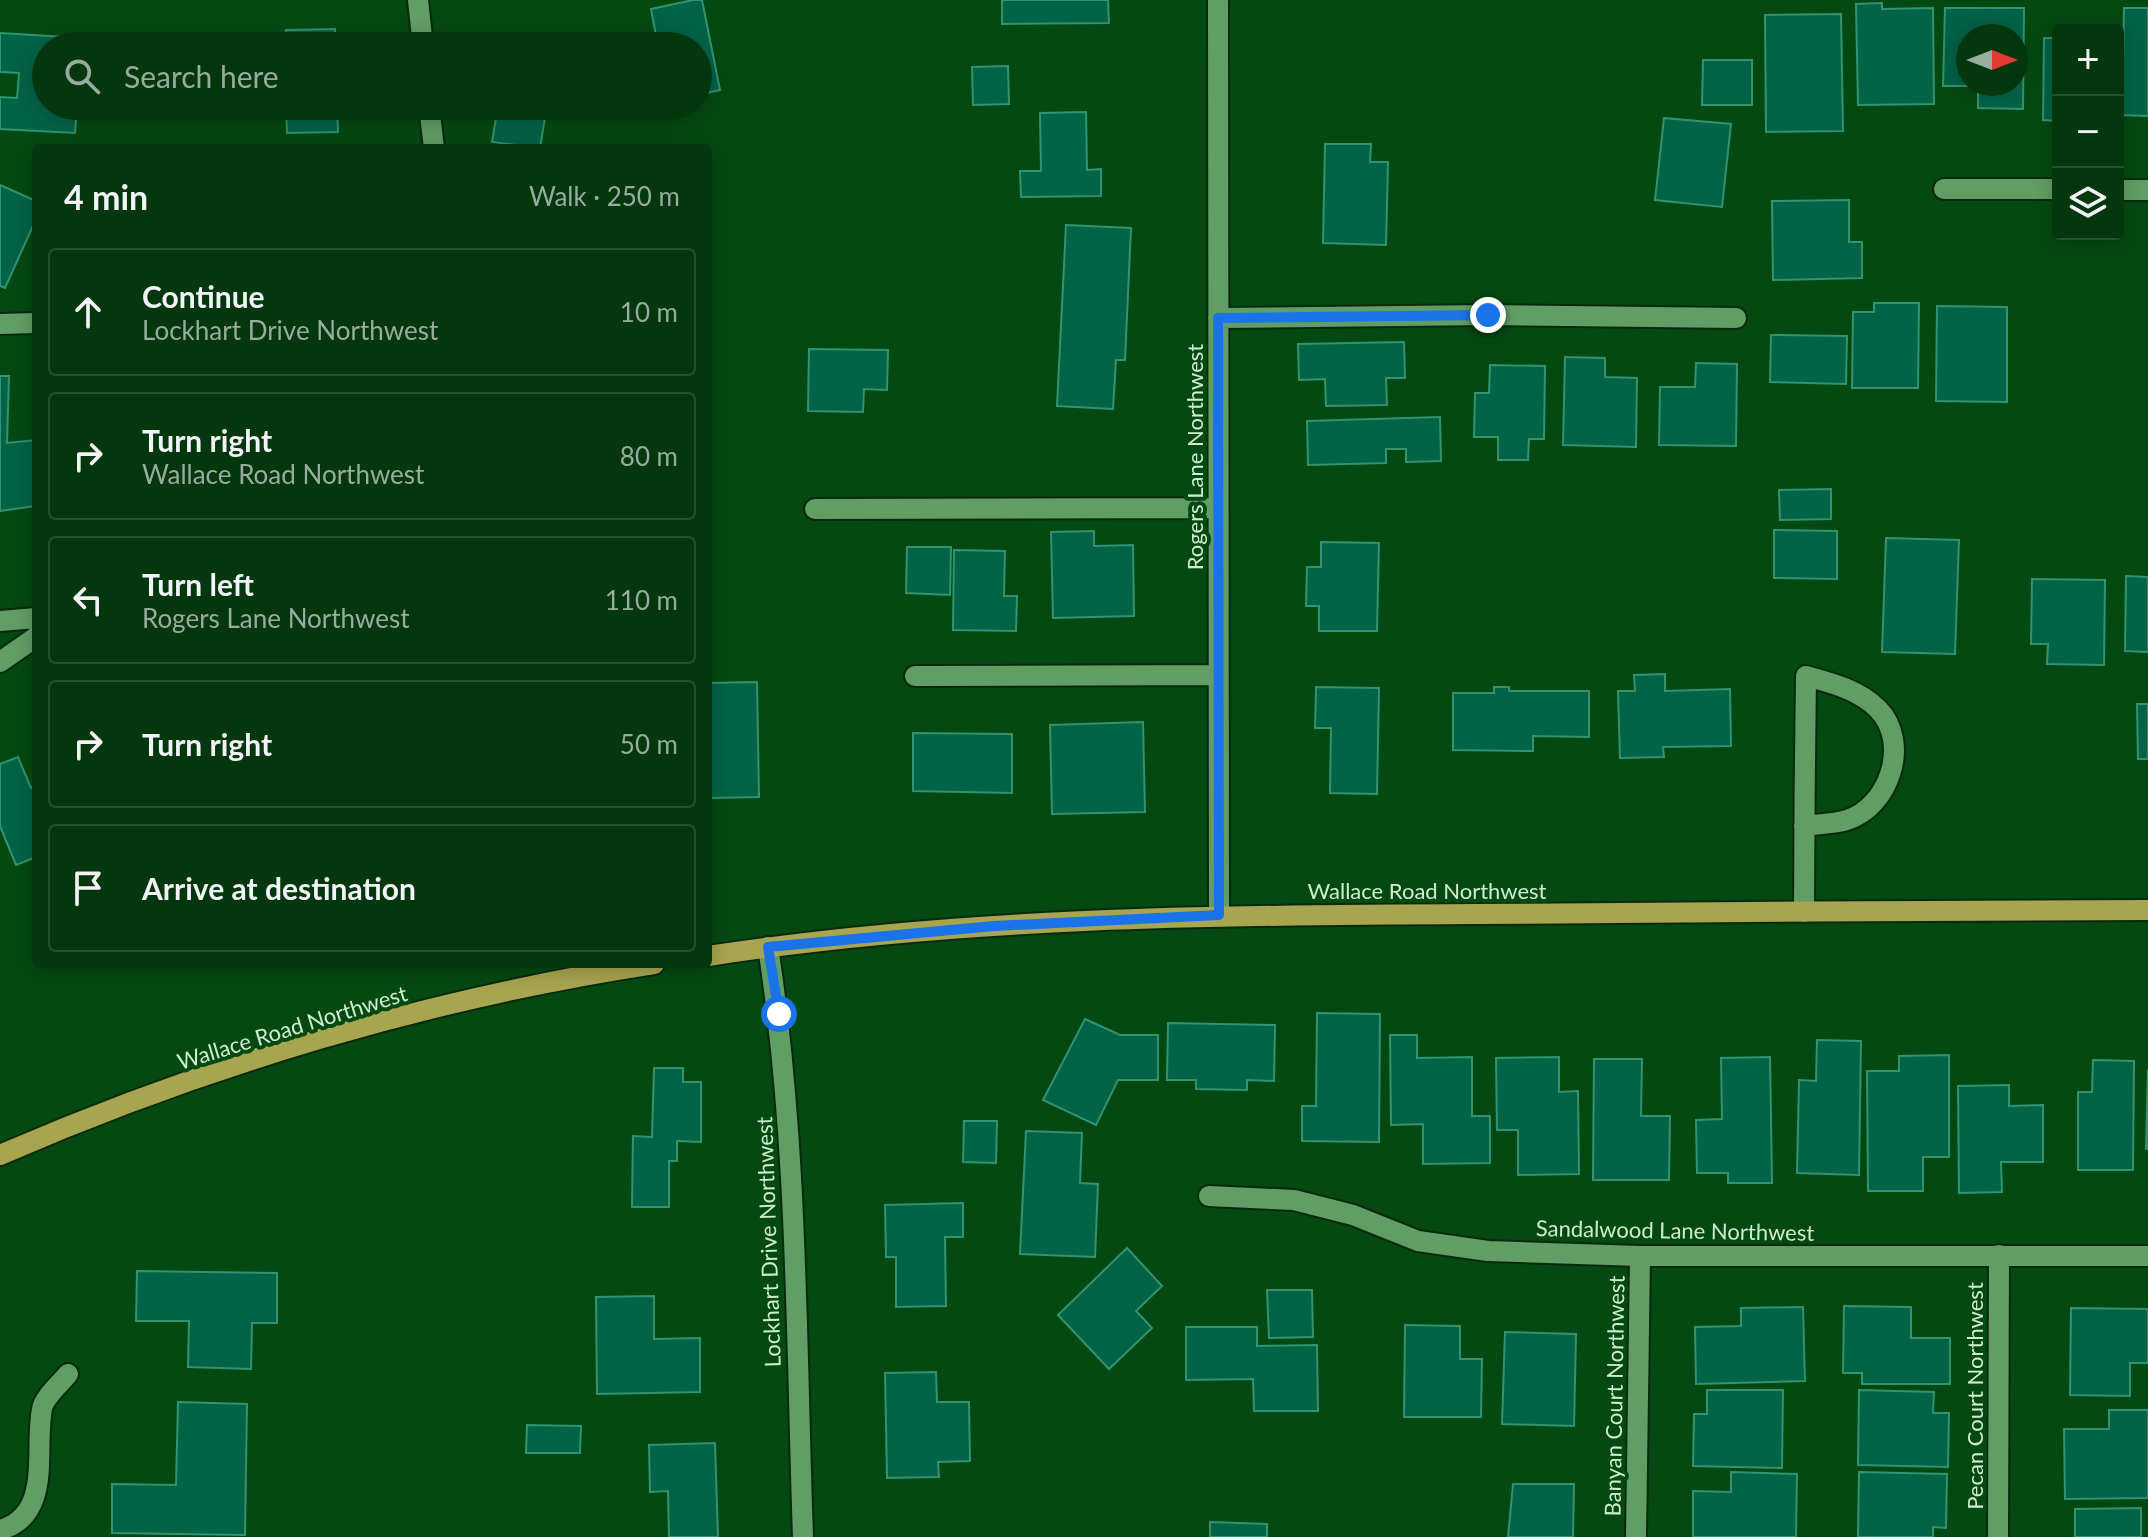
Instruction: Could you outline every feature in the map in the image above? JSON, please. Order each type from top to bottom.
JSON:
[{"type":"main road","name":"Wallace Road Northwest","points":[[712,955],[768,947],[994,926],[1219,915],[2148,910]]},
{"type":"main road","name":"Wallace Road Northwest","points":[[0,1155],[56,1131],[254,1060],[474,999],[631,968]]},
{"type":"street","points":[[418,0],[421,32]]},
{"type":"street","name":"Rogers Lane Northwest","points":[[1218,0],[1219,915]]},
{"type":"street","points":[[431,120],[434,144]]},
{"type":"street","points":[[1944,189],[2052,189]]},
{"type":"street","points":[[2124,190],[2148,190]]},
{"type":"street","points":[[1218,318],[1488,315],[1736,318]]},
{"type":"street","points":[[0,324],[32,323]]},
{"type":"street","points":[[815,509],[1218,508]]},
{"type":"street","points":[[0,621],[32,618]]},
{"type":"street","points":[[0,662],[32,640]]},
{"type":"street","points":[[915,676],[1218,675]]},
{"type":"street","points":[[1804,826],[1847,820],[1868,808],[1887,788],[1893,766],[1893,738],[1879,710],[1843,686],[1806,676],[1804,803],[1804,826],[1804,912]]},
{"type":"street","name":"Lockhart Drive Northwest","points":[[768,947],[779,1014],[791,1160],[803,1537]]},
{"type":"street","name":"Sandalwood Lane Northwest","points":[[1209,1196],[1294,1200],[1353,1215],[1418,1241],[1488,1251],[1640,1256],[2148,1256]]},
{"type":"street","name":"Pecan Court Northwest","points":[[1998,1537],[1999,1255]]},
{"type":"street","name":"Banyan Court Northwest","points":[[1636,1537],[1640,1256]]},
{"type":"street","points":[[0,1530],[13,1526],[31,1508],[38,1481],[42,1406],[68,1374]]},
{"type":"building","points":[[702,0],[708,32],[655,32],[651,9]]},
{"type":"building","points":[[1002,0],[1108,0],[1109,23],[1002,24]]},
{"type":"building","points":[[1882,3],[1882,9],[1933,8],[1934,104],[1858,105],[1856,4]]},
{"type":"building","points":[[1945,8],[2024,8],[2024,24],[1956,24],[1956,86],[1943,86]]},
{"type":"building","points":[[2124,8],[2148,8],[2148,116],[2124,115]]},
{"type":"building","points":[[1841,14],[1843,131],[1766,132],[1765,15]]},
{"type":"building","points":[[335,29],[335,32],[286,32]]},
{"type":"building","points":[[0,33],[32,35],[32,120],[76,120],[75,133],[0,129],[0,97],[17,98],[19,73],[0,72]]},
{"type":"building","points":[[2044,38],[2052,38],[2052,121],[2043,120]]},
{"type":"building","points":[[712,50],[720,90],[712,92]]},
{"type":"building","points":[[1703,60],[1752,60],[1752,105],[1702,105]]},
{"type":"building","points":[[1008,66],[1009,104],[973,105],[972,67]]},
{"type":"building","points":[[1978,96],[2023,96],[2023,109],[1978,108]]},
{"type":"building","points":[[1086,112],[1087,170],[1101,169],[1101,196],[1021,197],[1020,171],[1041,171],[1040,113]]},
{"type":"building","points":[[1664,118],[1731,124],[1722,207],[1655,200]]},
{"type":"building","points":[[286,120],[338,120],[338,132],[287,133]]},
{"type":"building","points":[[496,120],[545,120],[541,144],[492,142]]},
{"type":"building","points":[[1325,144],[1371,144],[1370,162],[1388,162],[1386,245],[1323,243]]},
{"type":"building","points":[[0,185],[32,199],[32,228],[5,288],[0,286]]},
{"type":"building","points":[[1849,200],[1849,242],[1862,242],[1862,278],[1773,280],[1772,201]]},
{"type":"building","points":[[1066,225],[1131,228],[1125,360],[1116,360],[1113,409],[1057,406]]},
{"type":"building","points":[[1874,303],[1919,303],[1918,388],[1852,388],[1853,312],[1874,312]]},
{"type":"building","points":[[1937,306],[2007,307],[2007,402],[1936,401]]},
{"type":"building","points":[[1771,335],[1847,336],[1846,384],[1770,382]]},
{"type":"building","points":[[1404,342],[1405,378],[1386,378],[1387,405],[1326,406],[1325,379],[1299,380],[1298,344]]},
{"type":"building","points":[[809,349],[888,350],[887,390],[864,389],[863,412],[808,411]]},
{"type":"building","points":[[1565,357],[1605,358],[1605,377],[1637,378],[1636,447],[1563,445]]},
{"type":"building","points":[[1696,363],[1737,364],[1736,446],[1659,445],[1660,387],[1695,387]]},
{"type":"building","points":[[1490,365],[1545,366],[1544,439],[1529,439],[1528,460],[1498,460],[1498,437],[1474,437],[1475,393],[1489,393]]},
{"type":"building","points":[[0,376],[9,376],[7,443],[32,440],[32,507],[0,511]]},
{"type":"building","points":[[1440,417],[1441,461],[1406,462],[1406,449],[1386,449],[1386,463],[1308,465],[1307,421]]},
{"type":"building","points":[[1831,489],[1831,519],[1780,520],[1779,490]]},
{"type":"building","points":[[1774,530],[1837,531],[1837,579],[1774,578]]},
{"type":"building","points":[[1094,531],[1094,546],[1133,545],[1134,616],[1053,618],[1051,532]]},
{"type":"building","points":[[1886,538],[1959,540],[1955,654],[1882,652]]},
{"type":"building","points":[[1321,542],[1379,543],[1377,631],[1319,631],[1319,606],[1306,606],[1307,567],[1321,567]]},
{"type":"building","points":[[907,547],[951,547],[950,595],[906,593]]},
{"type":"building","points":[[954,550],[1005,551],[1004,596],[1017,596],[1016,631],[953,630]]},
{"type":"building","points":[[2126,576],[2148,577],[2148,652],[2125,651]]},
{"type":"building","points":[[2032,579],[2105,580],[2104,665],[2047,664],[2048,644],[2031,644]]},
{"type":"building","points":[[1665,674],[1665,691],[1730,689],[1731,746],[1663,747],[1664,757],[1620,758],[1618,691],[1635,691],[1634,675]]},
{"type":"building","points":[[757,682],[759,797],[712,798],[712,683]]},
{"type":"building","points":[[1316,687],[1379,688],[1377,794],[1330,793],[1331,728],[1315,728]]},
{"type":"building","points":[[1494,687],[1509,687],[1509,691],[1589,691],[1589,737],[1533,736],[1533,751],[1453,750],[1453,693],[1494,693]]},
{"type":"building","points":[[2137,704],[2148,704],[2148,759],[2138,759]]},
{"type":"building","points":[[1143,722],[1145,812],[1052,814],[1050,725]]},
{"type":"building","points":[[913,733],[1012,734],[1012,793],[913,791]]},
{"type":"building","points":[[18,757],[32,788],[32,859],[16,865],[0,826],[0,764]]},
{"type":"building","points":[[1317,1013],[1380,1014],[1379,1142],[1302,1141],[1302,1106],[1316,1106]]},
{"type":"building","points":[[1085,1019],[1120,1035],[1158,1035],[1158,1080],[1118,1080],[1096,1125],[1043,1100]]},
{"type":"building","points":[[1168,1023],[1275,1025],[1274,1081],[1247,1080],[1247,1090],[1196,1089],[1196,1080],[1167,1080]]},
{"type":"building","points":[[1390,1035],[1417,1035],[1417,1058],[1472,1057],[1472,1116],[1490,1116],[1490,1163],[1423,1164],[1423,1124],[1391,1125]]},
{"type":"building","points":[[1817,1040],[1861,1041],[1859,1175],[1797,1173],[1799,1080],[1816,1081]]},
{"type":"building","points":[[1949,1055],[1949,1157],[1923,1157],[1923,1191],[1868,1191],[1867,1071],[1899,1071],[1899,1056]]},
{"type":"building","points":[[1559,1057],[1559,1092],[1578,1091],[1579,1174],[1518,1175],[1518,1130],[1497,1130],[1496,1058]]},
{"type":"building","points":[[1770,1057],[1772,1183],[1728,1183],[1728,1173],[1697,1173],[1696,1120],[1722,1119],[1721,1058]]},
{"type":"building","points":[[1594,1059],[1642,1059],[1641,1116],[1670,1116],[1669,1180],[1593,1180]]},
{"type":"building","points":[[2093,1060],[2134,1061],[2133,1170],[2078,1170],[2078,1092],[2092,1092]]},
{"type":"building","points":[[654,1068],[683,1068],[683,1082],[701,1082],[701,1142],[677,1141],[677,1161],[669,1161],[669,1207],[632,1207],[633,1136],[652,1137]]},
{"type":"building","points":[[2148,1069],[2148,1149],[2146,1149]]},
{"type":"building","points":[[2009,1085],[2009,1106],[2043,1105],[2043,1162],[2001,1162],[2002,1192],[1959,1193],[1958,1086]]},
{"type":"building","points":[[964,1121],[997,1121],[996,1163],[963,1162]]},
{"type":"building","points":[[1026,1131],[1082,1133],[1080,1183],[1098,1184],[1095,1257],[1020,1254]]},
{"type":"building","points":[[963,1203],[963,1237],[945,1237],[946,1306],[896,1307],[896,1257],[886,1257],[885,1205]]},
{"type":"building","points":[[1127,1248],[1162,1286],[1136,1311],[1152,1328],[1109,1369],[1058,1315]]},
{"type":"building","points":[[137,1271],[277,1273],[277,1323],[252,1323],[251,1369],[188,1367],[189,1321],[136,1321]]},
{"type":"building","points":[[1267,1290],[1312,1290],[1313,1337],[1269,1338]]},
{"type":"building","points":[[654,1296],[654,1339],[700,1338],[700,1392],[597,1394],[596,1297]]},
{"type":"building","points":[[1844,1306],[1911,1307],[1911,1338],[1950,1338],[1950,1384],[1862,1384],[1862,1373],[1843,1373]]},
{"type":"building","points":[[1803,1307],[1805,1381],[1696,1384],[1695,1327],[1741,1326],[1741,1308]]},
{"type":"building","points":[[2071,1308],[2148,1309],[2148,1363],[2130,1363],[2130,1396],[2070,1395]]},
{"type":"building","points":[[1405,1325],[1460,1326],[1460,1359],[1482,1359],[1481,1417],[1404,1417]]},
{"type":"building","points":[[1186,1327],[1257,1327],[1257,1346],[1317,1345],[1318,1411],[1254,1411],[1253,1379],[1186,1380]]},
{"type":"building","points":[[1505,1332],[1576,1334],[1574,1426],[1502,1424]]},
{"type":"building","points":[[936,1372],[937,1402],[969,1402],[970,1461],[938,1462],[939,1477],[887,1478],[885,1373]]},
{"type":"building","points":[[1707,1390],[1783,1390],[1782,1468],[1693,1466],[1694,1414],[1707,1414]]},
{"type":"building","points":[[1859,1390],[1934,1392],[1933,1413],[1949,1413],[1948,1467],[1858,1465]]},
{"type":"building","points":[[178,1402],[247,1404],[245,1535],[112,1533],[112,1484],[176,1485]]},
{"type":"building","points":[[2109,1410],[2148,1410],[2148,1498],[2065,1499],[2064,1429],[2109,1429]]},
{"type":"building","points":[[527,1425],[581,1426],[580,1453],[526,1453]]},
{"type":"building","points":[[715,1443],[718,1537],[669,1537],[668,1491],[650,1492],[649,1445]]},
{"type":"building","points":[[1731,1472],[1797,1474],[1796,1537],[1693,1537],[1693,1491],[1731,1492]]},
{"type":"building","points":[[1859,1472],[1947,1474],[1946,1528],[1933,1527],[1933,1537],[1858,1537]]},
{"type":"building","points":[[1513,1484],[1574,1484],[1573,1537],[1508,1537]]},
{"type":"building","points":[[2141,1508],[2141,1537],[2075,1537],[2075,1509]]},
{"type":"building","points":[[1210,1522],[1267,1524],[1267,1537],[1210,1537]]},
{"type":"route","points":[[779,1014],[768,947],[994,926],[1219,915],[1218,318],[1488,315]]}]
